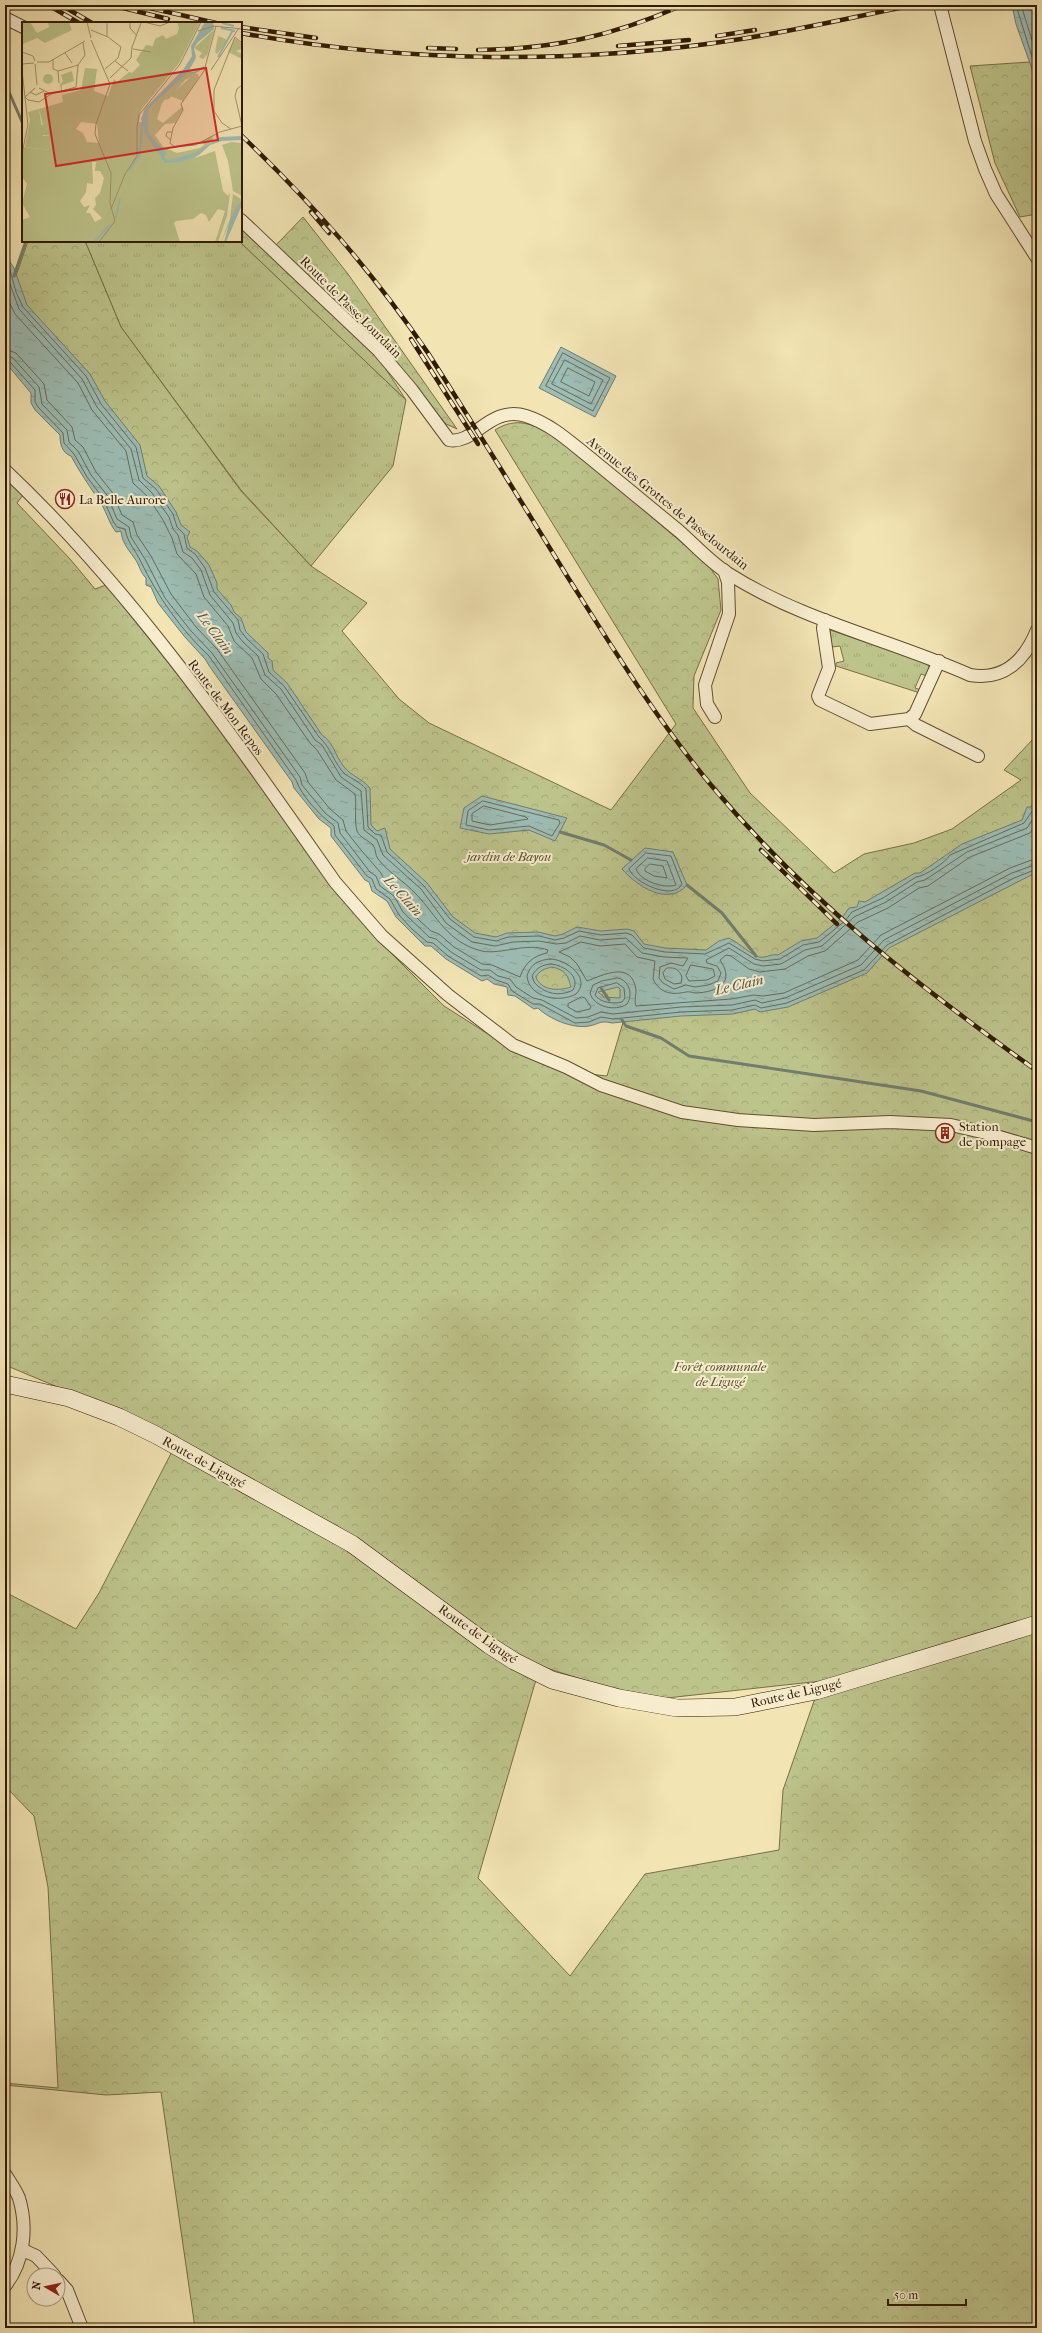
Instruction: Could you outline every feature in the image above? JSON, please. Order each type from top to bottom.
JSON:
[{"type":"street","points":[[940,5],[975,141],[985,169],[996,194],[1037,258]]},
{"type":"street","points":[[5,18],[22,26]]},
{"type":"street","name":"Route de Passe Lourdain","points":[[242,221],[379,352],[412,390],[448,440]]},
{"type":"street","name":"Avenue des Grottes de Passelourdain","points":[[448,440],[457,440],[499,416],[509,413],[544,423],[652,508],[724,570],[764,594],[825,620],[938,661],[970,675],[981,677],[998,675],[1010,668],[1021,657],[1032,642],[1037,630]]},
{"type":"street","name":"Route de Mon Repos","points":[[5,470],[62,526],[111,583],[200,694],[335,882],[382,936],[415,968],[513,1045],[566,1067],[601,1085],[682,1112],[776,1123],[922,1122],[951,1125],[986,1133],[1037,1148]]},
{"type":"street","points":[[715,717],[707,704],[705,685],[730,614],[728,582],[724,570]]},
{"type":"street","points":[[825,620],[823,628],[829,668],[818,696],[820,700],[870,724],[909,719],[916,714],[938,661]]},
{"type":"street","points":[[909,719],[916,725],[978,756]]},
{"type":"street","name":"Route de Ligugé","points":[[5,1384],[69,1398],[119,1417],[156,1435],[352,1544],[488,1645],[514,1661],[552,1680],[619,1698],[677,1708],[735,1707],[816,1691],[1037,1624]]},
{"type":"street","points":[[5,2174],[19,2197],[24,2218],[23,2250],[15,2272],[5,2286]]},
{"type":"street","points":[[23,2250],[36,2256],[46,2267]]},
{"type":"street","points":[[66,2289],[82,2328]]},
{"type":"green space","points":[[1030,62],[1037,72],[1037,214],[1020,217],[995,163],[970,66]]},
{"type":"green space","points":[[303,217],[348,274],[457,429],[446,424],[368,332],[276,245]]},
{"type":"green space","points":[[242,227],[378,357],[406,400],[240,242],[242,242]]},
{"type":"green space","name":"Forêt communale de Ligugé","points":[[28,242],[85,242],[121,327],[241,491],[311,566],[367,603],[342,631],[399,699],[429,723],[611,810],[676,724],[495,430],[510,423],[524,423],[554,434],[708,565],[718,579],[721,610],[694,676],[693,708],[750,793],[834,873],[864,854],[914,843],[952,829],[1021,780],[1004,770],[1035,737],[1037,727],[1037,2328],[195,2328],[161,2092],[106,2095],[5,2085],[5,2083],[58,2088],[48,1887],[34,1816],[5,1786],[5,1592],[76,1629],[99,1593],[179,1438],[5,1365],[5,479],[23,495],[17,503],[70,559],[95,589],[106,585],[198,700],[345,903],[387,949],[444,1006],[518,1053],[563,1071],[607,1076],[627,1009],[540,993],[419,900],[5,308]],"holes":[[[540,1666],[606,1687],[667,1698],[821,1681],[783,1790],[779,1850],[645,1874],[570,1976],[478,1878]]]},
{"type":"green space","points":[[85,242],[240,242],[406,400],[393,466],[311,566],[241,490],[121,327]]},
{"type":"green space","points":[[830,630],[927,663],[930,669],[927,676],[921,674],[915,688],[921,690],[920,693],[836,666],[836,663],[844,661],[840,646],[832,647]]},
{"type":"water","points":[[1012,5],[1037,5],[1037,83],[1016,24]]},
{"type":"water","name":"Le Clain","points":[[8,259],[14,268],[27,305],[90,374],[105,401],[140,445],[147,476],[159,486],[176,512],[181,525],[190,532],[187,537],[190,547],[197,551],[209,565],[217,583],[217,589],[231,605],[234,612],[241,618],[246,632],[268,653],[268,658],[272,661],[273,670],[287,683],[322,735],[330,743],[344,767],[370,788],[371,825],[377,831],[385,828],[390,849],[427,883],[453,917],[475,933],[496,937],[507,933],[538,932],[555,936],[577,927],[601,931],[627,929],[634,931],[644,944],[665,948],[706,950],[719,941],[729,938],[756,956],[762,957],[778,955],[801,941],[817,938],[842,918],[849,908],[857,907],[859,901],[865,902],[915,873],[920,873],[962,844],[1022,820],[1027,807],[1031,807],[1037,797],[1037,872],[889,948],[867,973],[788,1007],[760,1012],[755,1009],[733,1014],[681,1016],[612,1023],[602,1022],[583,1027],[569,1025],[548,1016],[538,1008],[534,1009],[515,996],[508,995],[507,987],[494,984],[487,979],[482,981],[446,959],[431,946],[425,946],[396,917],[387,901],[372,891],[369,882],[365,880],[331,836],[331,828],[319,819],[294,788],[292,782],[205,659],[184,636],[158,603],[151,587],[146,585],[146,578],[125,544],[121,531],[116,532],[113,528],[101,503],[71,456],[65,453],[61,445],[60,435],[35,410],[31,403],[31,393],[5,362],[5,260]],"holes":[[[552,967],[563,971],[569,979],[571,987],[551,989],[538,982],[536,977],[539,973],[544,969]],[[618,987],[620,989],[620,998],[604,997],[598,992]]]},
{"type":"water","points":[[561,347],[616,376],[595,417],[539,388]]},
{"type":"water","points":[[482,796],[567,818],[555,841],[529,830],[489,834],[460,828],[464,808]]},
{"type":"water","points":[[645,848],[673,852],[687,885],[679,891],[671,894],[662,894],[653,892],[644,887],[628,875],[622,869]]},
{"type":"waterway","points":[[5,83],[22,122]]},
{"type":"waterway","points":[[14,276],[26,242]]},
{"type":"waterway","points":[[560,832],[604,845],[631,860]]},
{"type":"waterway","points":[[687,885],[722,913],[756,956]]},
{"type":"waterway","points":[[601,988],[609,1000]]},
{"type":"waterway","points":[[622,1020],[626,1026],[661,1038],[689,1056],[921,1091],[1037,1122]]},
{"type":"railway","points":[[48,5],[77,22]]},
{"type":"railway","points":[[61,5],[90,22]]},
{"type":"railway","points":[[111,5],[168,19]]},
{"type":"railway","points":[[137,5],[212,22]]},
{"type":"railway","points":[[478,50],[532,47],[583,39],[632,25],[683,5]]},
{"type":"railway","points":[[242,33],[303,43],[428,55],[491,57],[554,56],[617,53],[741,39],[915,5]]},
{"type":"railway","points":[[242,27],[316,38]]},
{"type":"railway","points":[[717,36],[755,30]]},
{"type":"railway","points":[[618,46],[689,40]]},
{"type":"railway","points":[[428,48],[456,49]]},
{"type":"railway","points":[[242,136],[293,187],[340,239],[407,323],[428,353],[618,656],[672,735],[711,785],[785,866],[824,903],[906,973],[1037,1071]]},
{"type":"railway","points":[[311,212],[329,233]]},
{"type":"railway","points":[[411,339],[478,444]]},
{"type":"railway","points":[[761,850],[837,924]]},
{"type":"place","name":"La Belle Aurore","points":[[65,499]]},
{"type":"place","name":"Station de pompage","points":[[945,1133]]},
{"type":"park label","name":"jardin de Bayou","points":[[509,856]]}]
